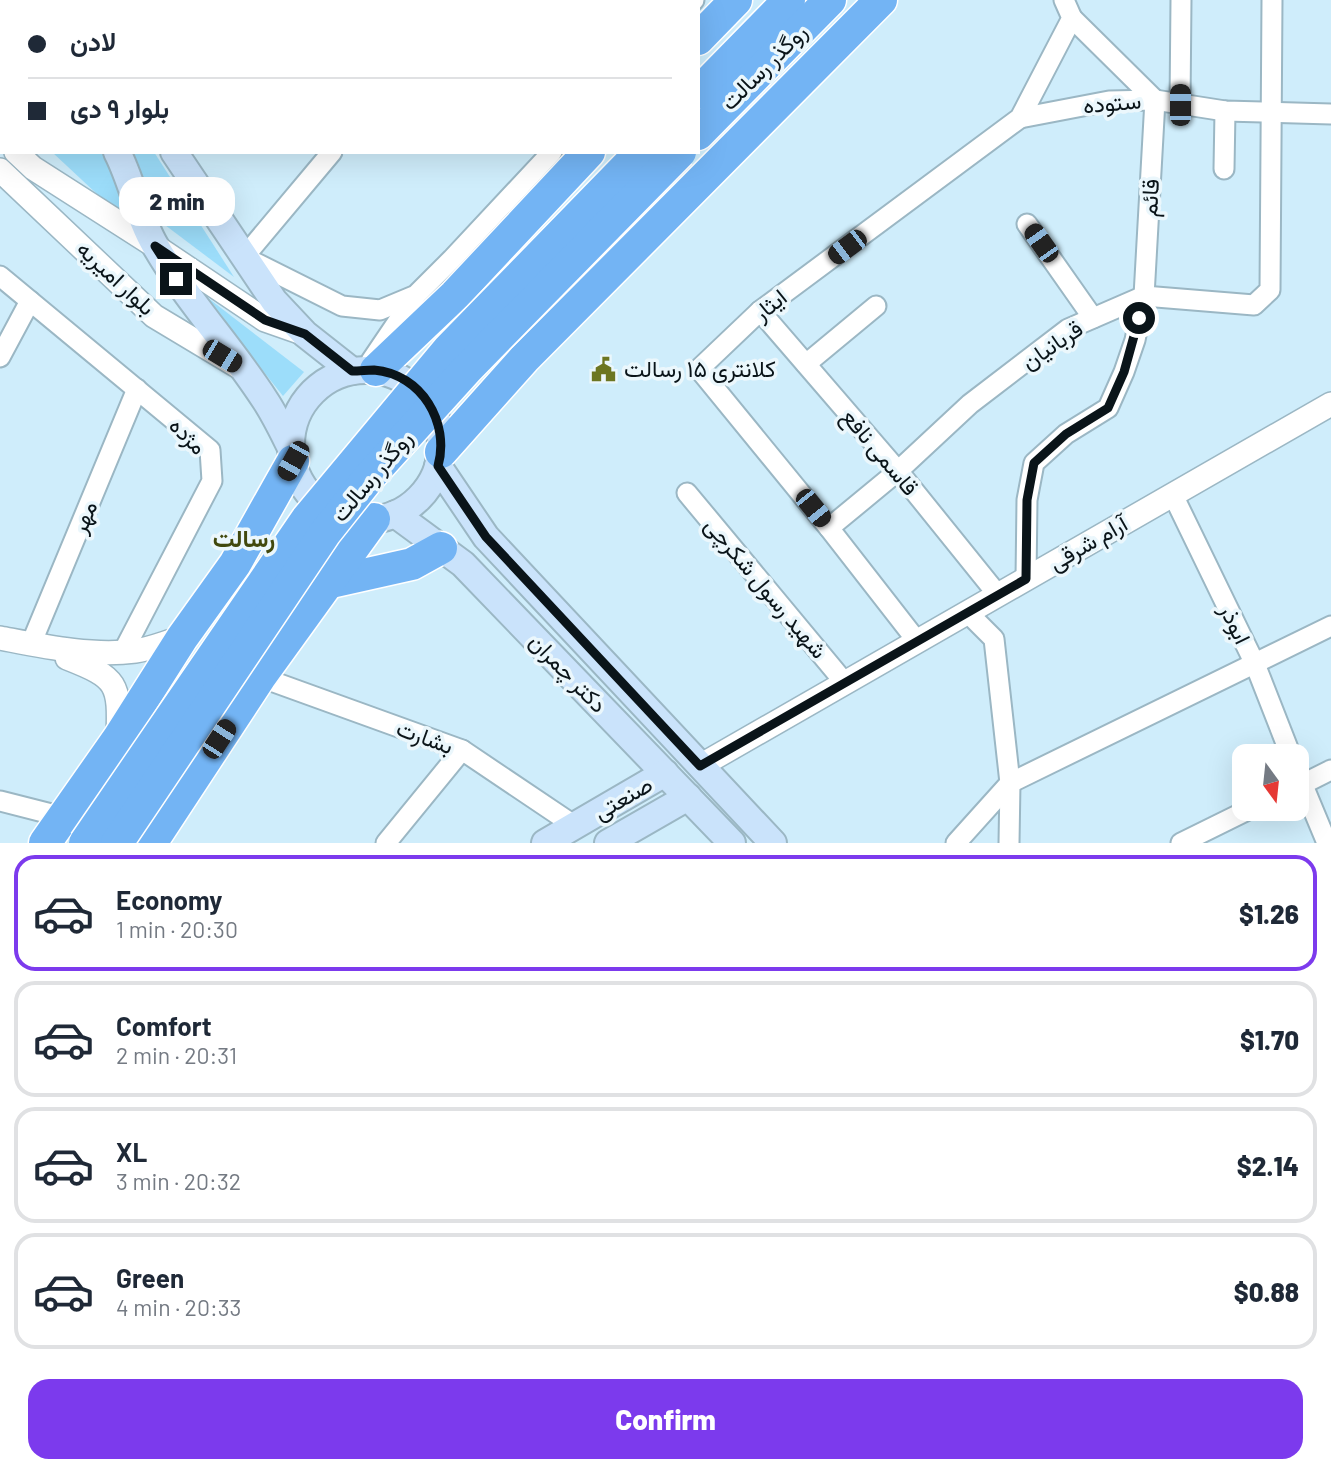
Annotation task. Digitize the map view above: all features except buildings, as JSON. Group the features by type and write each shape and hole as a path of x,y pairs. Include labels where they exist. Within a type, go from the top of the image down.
{"highway":[{"path":"700,37 736,0"},
{"name":"روگذر رسالت","path":"700,91 789,0"},
{"name":"روگذر رسالت","path":"700,132 830,0"},
{"path":"440,459 524,359 881,0"},
{"path":"364,371 454,295 587,154"},
{"name":"روگذر رسالت","path":"85,843 307,519 448,350 639,154"},
{"name":"روگذر رسالت","path":"117,843 325,533 364,485 468,368 678,154"},
{"path":"454,295 454,305 459,317 473,340 498,354 524,359"},
{"path":"45,843 118,739 182,638 235,564 292,454"},
{"path":"151,843 260,677 327,583 384,517"},
{"path":"327,583 412,564 441,548"},
{"path":"235,564 251,563 281,575 297,593 302,619"}],"main road":[{"path":"118,154 155,246 195,307 266,402 292,454 301,481 314,498 331,511 352,518 384,517 412,504 427,489 440,459 440,429 432,408 418,389 399,377 364,371 305,334 274,301 175,154"},
{"path":"292,454 292,435 299,412 312,393 331,379 364,371"},
{"name":"دکتر چمران","path":"440,459 486,537 773,843"},
{"name":"دکتر چمران","path":"384,517 441,548 463,564 732,843"},
{"name":"صنعتی","path":"545,843 665,773"},
{"name":"صنعتی","path":"608,843 688,797"}],"street":[{"path":"1180,105 1181,0"},
{"name":"قربانیان","path":"829,528 898,471 970,404 1068,329 1144,296 1254,305 1270,290 1272,0"},
{"path":"1068,9 1155,100"},
{"name":"ایثار","path":"917,642 829,528 699,369 760,311 1020,118 1068,9"},
{"name":"ستوده","path":"1020,118 1109,101 1155,100 1225,111 1331,114"},
{"name":"قائم","path":"1026,579 1027,500 1034,463 1066,434 1108,408 1135,340 1144,296 1155,100"},
{"path":"1224,169 1225,111"},
{"name":"بلوار امیریه","path":"18,154 33,168 265,320 305,334"},
{"path":"330,154 244,257 342,306 380,310 416,295"},
{"path":"364,371 416,295 550,154"},
{"name":"بلوار امیریه","path":"0,170 154,316 244,370"},
{"path":"1027,224 1093,318"},
{"name":"مژده","path":"0,276 210,450 212,481 123,652"},
{"path":"0,357 30,301"},
{"path":"806,364 876,306"},
{"name":"قاسمی نافع","path":"760,311 898,471 998,595"},
{"name":"مهر","path":"31,644 137,389"},
{"name":"آرام شرقی","path":"700,766 1331,404"},
{"name":"شهید رسول شکرچی","path":"687,493 845,683"},
{"name":"ابوذر","path":"1173,495 1255,664 1286,744"},
{"path":"968,613 995,639 1010,783 1009,843"},
{"path":"956,843 1010,783 1331,626"},
{"path":"0,638 94,653 138,651 182,638"},
{"path":"31,644 101,672 109,678 117,697 118,739"},
{"name":"بشارت","path":"260,677 462,750 575,826"},
{"path":"386,843 462,750"},
{"path":"1309,777 1331,770"},
{"path":"0,801 63,817"},
{"path":"1309,804 1327,843"},
{"path":"1181,843 1232,818"}],"shaded area":[{"path":"54,154 108,154 127,208 112,208"},
{"path":"134,154 155,154 234,277 161,222"},
{"path":"199,291 304,372 283,396"}],"place":[{"name":"کلانتری ۱۵ رسالت","path":"604,369"}],"district":[{"name":"رسالت","path":"244,539"}],"route":[{"path":"176,279 155,246 265,320 305,334 352,371 376,370 399,377 418,389 432,408 440,429 442,452 438,466 486,537 700,766 1026,579 1027,500 1034,463 1066,434 1108,408 1124,372 1139,318"}]}
